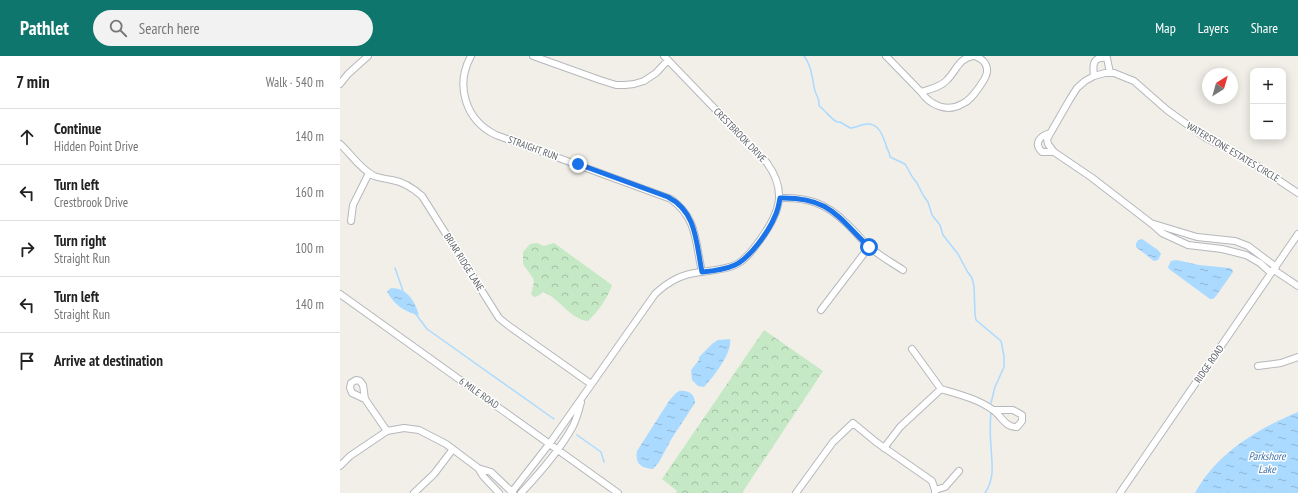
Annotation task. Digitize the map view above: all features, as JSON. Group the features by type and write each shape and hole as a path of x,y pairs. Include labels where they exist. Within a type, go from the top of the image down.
{"street":[{"path":"340,84 348,74 368,56"},
{"name":"STRAIGHT RUN","path":"471,56 465,71 463,88 467,105 478,123 496,135 672,198 684,210 693,224 702,272"},
{"path":"533,56 616,85 634,84 644,81 656,72 666,58"},
{"path":"886,56 926,99 936,106 942,107 962,104 975,93 987,75 988,70 981,58 974,56 967,57 962,60 947,81 921,92"},
{"path":"1094,76 1093,63 1097,56 1104,56 1107,58 1110,73"},
{"name":"CRESTBROOK DRIVE","path":"512,493 550,443 655,294 672,280 682,276 719,270 736,264 752,252 775,217 780,198 779,187 775,176 767,163 666,58"},
{"name":"WATERSTONE ESTATES CIRCLE","path":"1274,270 1246,255 1222,249 1188,245 1162,233 1085,172 1054,152 1042,152 1039,149 1038,144 1043,135 1050,133 1077,88 1094,76 1110,73 1124,76 1134,81 1167,110 1206,138 1250,161 1298,193"},
{"path":"1050,133 1047,139 1048,144 1054,152"},
{"name":"BRIAR RIDGE LANE","path":"340,144 368,173 407,185 422,196 500,318 591,384"},
{"path":"351,221 353,204 368,173"},
{"path":"780,198 803,198 815,201 824,206 846,222 869,247 903,270"},
{"name":"WATERSTONE ESTATES CIRCLE","path":"1152,224 1190,235 1235,241 1248,246 1274,270"},
{"name":"RIDGE ROAD","path":"1120,493 1298,234"},
{"path":"1204,248 1206,238"},
{"path":"821,310 869,247"},
{"path":"1274,270 1298,286"},
{"name":"6 MILE ROAD","path":"340,294 618,493"},
{"path":"912,349 941,389 970,399 994,410"},
{"path":"1258,366 1281,363 1298,357"},
{"path":"884,448 900,427 941,389"},
{"name":"CRESTBROOK DRIVE","path":"521,493 557,449 574,425 582,398"},
{"path":"365,399 387,431"},
{"path":"796,493 833,442 853,423 884,448 932,481 935,491 945,487 959,470"},
{"path":"340,466 350,456 387,431 404,428 419,430 453,449 478,468 491,472 512,493"},
{"path":"414,493 434,474 453,449"},
{"path":"478,468 483,476 499,493"}],"green space":[{"path":"537,243 544,246 554,243 612,285 602,304 588,321 570,313 555,299 543,292 534,297 531,294 534,282 533,278 523,264 523,252 530,244"},
{"path":"764,330 823,371 742,493 676,493 677,491 662,479"}],"water":[{"path":"1142,239 1158,250 1161,254 1158,260 1154,261 1136,247 1138,240"},
{"path":"1176,260 1199,265 1229,268 1232,269 1233,272 1216,296 1213,299 1210,299 1169,269 1168,267 1171,261"},
{"path":"391,288 402,290 410,296 419,315 404,310 393,301 387,292"},
{"path":"730,339 728,351 717,371 704,387 698,386 692,380 691,370 699,360 699,357 718,340"},
{"path":"679,391 690,393 694,397 695,403 672,438 659,462 653,469 642,466 639,464 637,459 637,451 669,401"},
{"name":"Parkshore Lake","path":"1298,412 1298,493 1195,493 1204,479 1226,454 1268,426"}],"waterway":[{"path":"804,56 810,68 815,91 819,100 819,106 837,122 840,122 850,128 867,124 873,125 878,129 884,138 890,157 905,164 928,202 932,215 940,225 943,235 958,254 972,278 974,286 976,320 1001,341 1004,356 1004,367 995,387 991,403"},
{"path":"395,268 403,291"},
{"path":"415,313 427,329 554,419"},
{"path":"985,493 992,476 990,434 991,411"},
{"path":"577,435 601,452 604,462"}],"route":[{"path":"578,164 672,198 684,210 693,224 702,272 719,270 736,264 752,252 775,217 780,198 803,198 815,201 846,222 869,247"}]}
